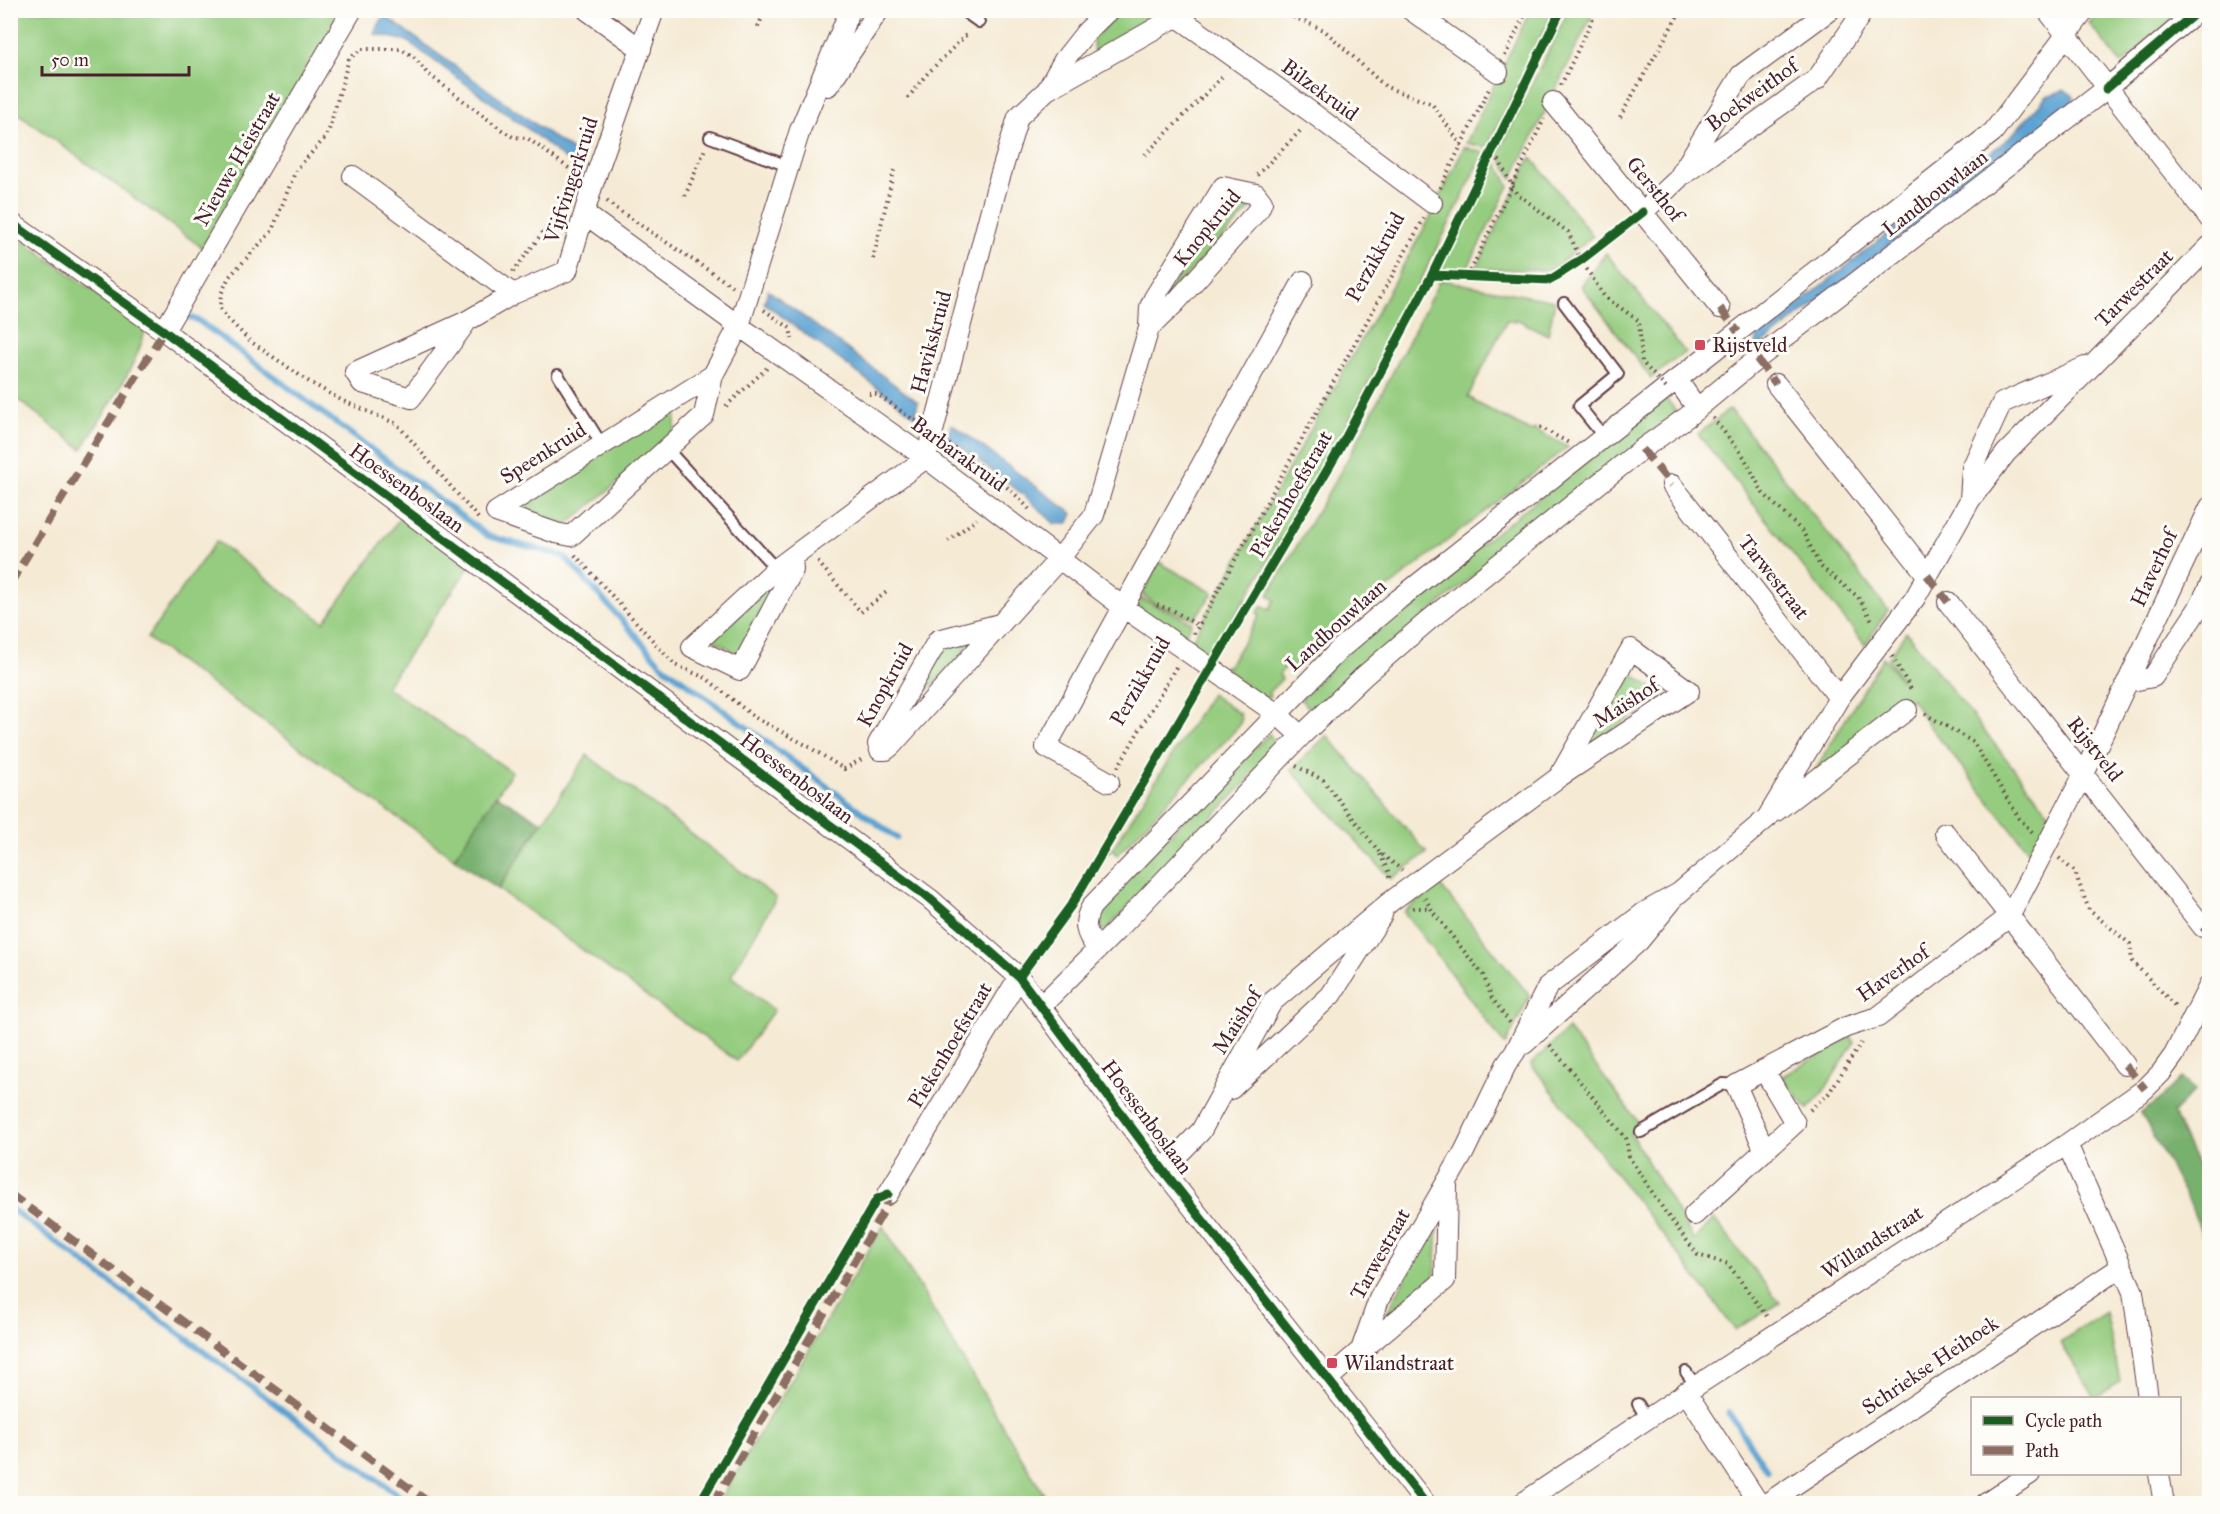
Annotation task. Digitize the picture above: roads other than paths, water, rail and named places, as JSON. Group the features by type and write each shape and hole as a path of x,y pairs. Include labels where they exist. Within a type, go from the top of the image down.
{"street":[{"name":"Nieuwe Heistraat","path":"164,331 352,10"},
{"path":"588,10 641,49"},
{"name":"Vijfvingerkruid","path":"467,321 411,398 362,383 355,372 467,321 508,290 567,272 592,187 654,10"},
{"name":"Speenkruid","path":"712,375 496,512 571,536 704,415 712,375 739,326 802,123 850,10"},
{"name":"Speenkruid","path":"802,123 879,10"},
{"name":"Havikskruid","path":"1047,90 1064,60 1086,32 1109,10"},
{"path":"1410,10 1498,72"},
{"name":"Boekweithof","path":"1678,179 1741,75 1830,10"},
{"name":"Boekweithof","path":"1643,212 1678,179 1817,79 1864,10"},
{"path":"2047,10 2106,89 2210,219"},
{"name":"Landbouwlaan","path":"1098,949 1085,931 1086,916 1092,906 1349,642 1399,599 1993,132 2085,10"},
{"name":"Landbouwlaan","path":"1041,1006 1301,736 1364,676 1642,449 2106,89 2199,10"},
{"name":"Havikskruid","path":"926,458 996,190 1018,117 1047,90 1183,14"},
{"name":"Bilzekruid","path":"1183,14 1236,58 1432,203"},
{"name":"Gersthof","path":"1552,102 1720,308"},
{"path":"353,176 508,290"},
{"name":"Knopkruid","path":"1000,624 938,640 878,744 880,750 886,750 892,745 1059,559 1094,515 1149,328 1150,307 1223,187 1256,194 1262,201 1259,210 1175,303 1149,328"},
{"name":"Barbarakruid","path":"585,214 926,458 1123,607 1277,714 1301,736"},
{"name":"Hoessenboslaan","path":"10,222 164,331 930,899 1019,977 1163,1170 1426,1503"},
{"name":"Tarwestraat","path":"1767,818 1839,699 1915,598 1970,500 2006,453 2210,246"},
{"path":"1109,782 1046,747 1303,281"},
{"name":"Tarwestraat","path":"1970,500 1972,468 2002,403 2093,363"},
{"path":"1671,384 1700,405"},
{"path":"1776,384 1927,574"},
{"path":"799,552 793,570 740,670 692,647 776,569 926,458"},
{"name":"Tarwestraat","path":"1672,485 1839,699"},
{"name":"Haverhof","path":"1736,1085 1846,1027 1878,1017 2009,917 2084,774 2210,507"},
{"path":"2127,682 2153,677 2198,609 2210,585"},
{"name":"Rijstveld","path":"1948,602 2203,927"},
{"name":"Maïshof","path":"1163,1170 1201,1131 1272,1002 1390,902 1558,777 1689,691 1631,649 1558,777"},
{"name":"Tarwestraat","path":"1361,1350 1379,1299 1447,1184 1548,986 1645,912 1679,892 1767,818 1913,703"},
{"path":"1945,833 2125,1065"},
{"name":"Tarwestraat","path":"1515,1052 1639,941 1679,892"},
{"name":"Maïshof","path":"1216,1104 1331,995 1390,902"},
{"name":"Piekenhoefstraat","path":"888,1194 1019,977"},
{"name":"Willandstraat","path":"1521,1503 1642,1411 2067,1144 2145,1089 2161,1073 2174,1054 2210,984"},
{"path":"1694,1215 1795,1123 1764,1070"},
{"path":"1736,1085 1765,1151"},
{"path":"2067,1144 2133,1292 2146,1397"},
{"name":"Tarwestraat","path":"1329,1378 1445,1280 1447,1184"},
{"name":"Schriekse Heihoek","path":"1689,1383 1758,1502 2121,1267"},
{"path":"1985,1503 2027,1475"},
{"path":"2159,1475 2164,1503"}],"lane":[{"path":"962,10 979,22"},
{"path":"710,137 788,166"},
{"path":"1564,303 1618,374 1579,406 1605,437"},
{"path":"558,375 602,445"},
{"path":"667,449 776,569"},
{"path":"1641,1132 1723,1083 1736,1085"}],"water":[{"path":"384,15 578,155 579,160 572,165 529,130 407,41 374,34"},
{"path":"2065,90 2074,96 2073,102 1760,346 1756,344 1758,336 2010,137 2047,96"},
{"path":"768,290 918,402 915,416 764,303"},
{"path":"952,424 1073,514 1068,524 1055,524 1026,497 947,436"}],"waterway":[{"path":"189,317 199,321 488,536 564,556 662,665 897,838"},
{"path":"10,1208 410,1504"},
{"path":"1729,1413 1767,1470"}],"place":[{"name":"Rijstveld","path":"1700,345"},
{"name":"Wilandstraat","path":"1332,1363"}]}
